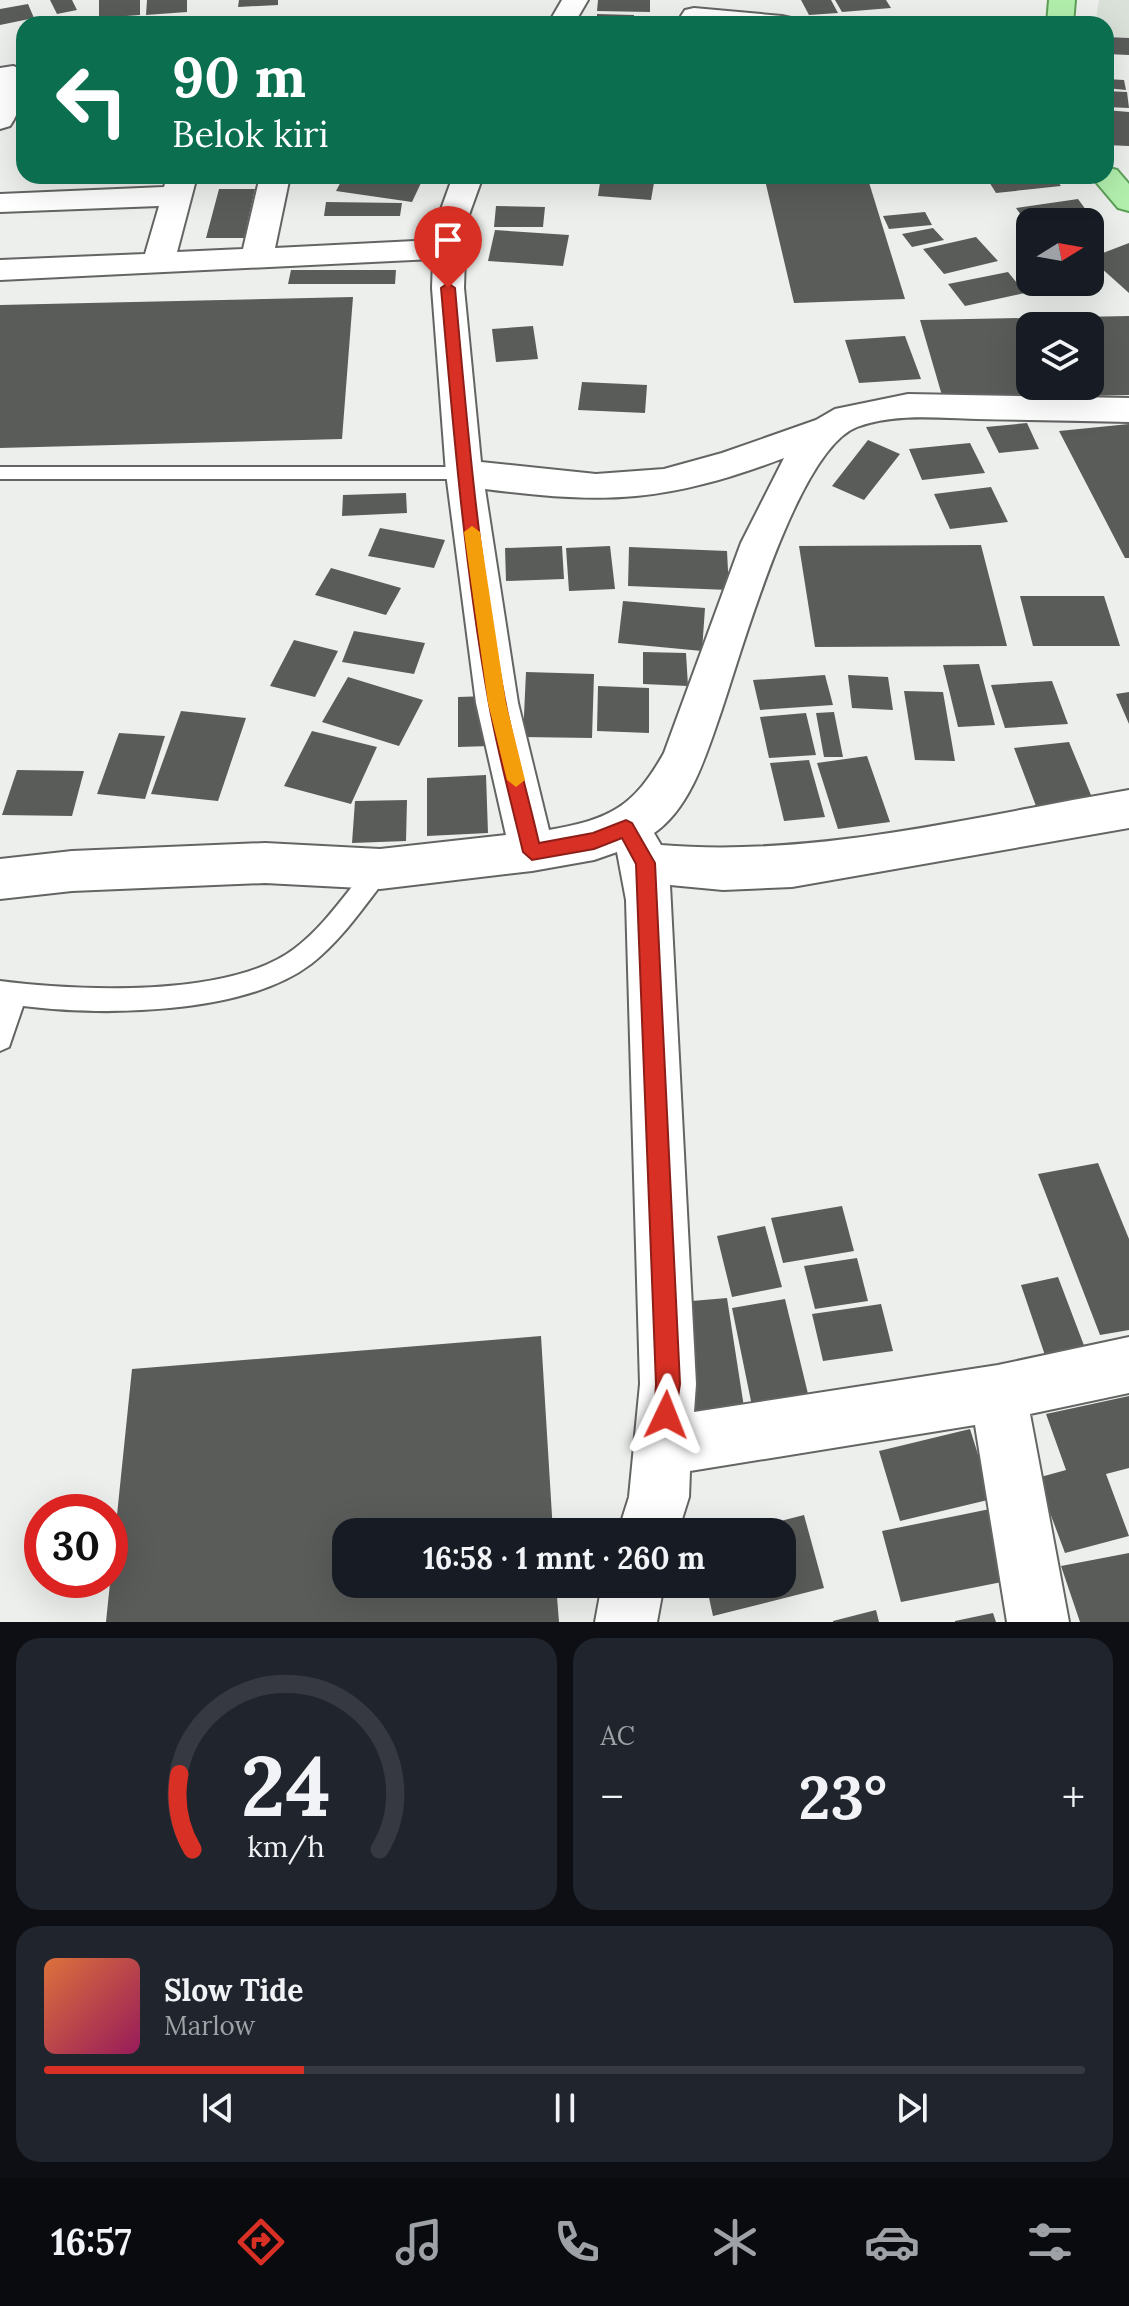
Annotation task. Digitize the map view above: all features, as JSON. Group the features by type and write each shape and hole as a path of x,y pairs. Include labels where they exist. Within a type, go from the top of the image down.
{"main road":[{"path":"1113,184 1129,202"}],"street":[{"path":"0,76 13,74 4,136"},
{"path":"257,256 273,184"},
{"path":"465,184 451,223 448,288 464,473 497,703 532,852"},
{"path":"0,203 178,186 158,263"},
{"path":"0,270 248,261 257,256 450,249"},
{"path":"464,473 591,486 641,485 743,460 829,428 847,417 908,406 1129,410"},
{"path":"652,1518 659,1497 668,1384 636,846 644,816 664,793 684,757 760,543 803,456 829,428"},
{"path":"0,879 72,871 265,863 380,869 532,852 594,841 636,846 723,870 792,867 1129,809"},
{"path":"664,1446 998,1393 1129,1365"},
{"path":"998,1393 1038,1622"},
{"path":"626,1622 630,1598"}],"lane":[{"path":"0,473 464,473"},
{"path":"0,1039 8,994 85,1001 204,990 256,979 289,966 317,943 380,869"}],"shaded area":[{"path":"1099,0 1129,0 1129,40 1114,37 1114,16 1096,16"}],"building":[{"path":"50,0 72,0 77,10 57,14"},
{"path":"99,0 140,0 140,15 99,16"},
{"path":"147,0 187,0 187,12 146,15"},
{"path":"239,0 278,0 278,5 238,7"},
{"path":"598,0 650,0 650,12 597,11"},
{"path":"801,0 831,0 838,13 809,15"},
{"path":"835,0 886,0 891,8 842,12"},
{"path":"28,4 33,16 16,16 16,22 0,25 0,9"},
{"path":"597,14 634,15 634,16"},
{"path":"1114,37 1129,38 1129,55 1114,54"},
{"path":"1114,79 1124,80 1126,90 1114,89"},
{"path":"1114,91 1127,92 1129,108 1114,107"},
{"path":"1114,111 1129,112 1129,146 1114,145"},
{"path":"340,184 421,184 412,202 336,191"},
{"path":"600,184 654,184 651,200 598,196"},
{"path":"766,184 869,184 905,299 794,303"},
{"path":"990,184 1061,186 996,193"},
{"path":"219,189 255,189 244,238 206,238"},
{"path":"1078,199 1085,208 1016,208"},
{"path":"326,202 402,203 400,216 324,216"},
{"path":"496,206 545,207 543,227 494,227"},
{"path":"925,212 932,225 889,229 883,216"},
{"path":"933,228 944,240 912,247 902,234"},
{"path":"495,230 569,235 563,266 488,261"},
{"path":"976,237 998,261 944,274 923,249"},
{"path":"1129,243 1129,293 1104,271 1104,253"},
{"path":"291,270 396,270 395,284 288,284"},
{"path":"1008,272 1016,282 1016,295 965,306 948,284"},
{"path":"353,297 342,439 0,448 0,305"},
{"path":"1104,316 1129,316 1129,395 1104,396"},
{"path":"1016,318 1016,397 943,399 920,320"},
{"path":"533,326 538,359 496,362 492,329"},
{"path":"905,336 921,379 859,383 845,340"},
{"path":"582,382 647,385 645,413 578,410"},
{"path":"1027,423 1039,449 999,453 986,427"},
{"path":"1129,424 1129,558 1125,558 1059,431"},
{"path":"868,440 900,454 864,500 832,486"},
{"path":"970,443 985,473 922,480 909,449"},
{"path":"991,487 1008,522 950,529 934,494"},
{"path":"406,493 407,513 342,516 343,495"},
{"path":"380,528 445,540 434,568 368,556"},
{"path":"981,545 1007,646 815,647 799,546"},
{"path":"562,546 564,579 506,581 505,548"},
{"path":"610,546 615,589 569,591 566,548"},
{"path":"629,547 727,551 729,590 628,586"},
{"path":"331,568 401,588 386,615 315,595"},
{"path":"1020,596 1104,596 1120,646 1033,646"},
{"path":"623,601 705,608 702,651 618,643"},
{"path":"354,631 425,643 414,674 342,662"},
{"path":"294,640 338,651 315,697 270,686"},
{"path":"643,652 686,653 688,686 643,684"},
{"path":"979,664 995,725 958,727 943,665"},
{"path":"526,672 594,674 592,738 523,737"},
{"path":"825,675 833,705 760,710 753,680"},
{"path":"848,675 888,677 893,710 852,708"},
{"path":"348,677 423,700 399,746 322,722"},
{"path":"1052,681 1068,724 1005,728 991,685"},
{"path":"598,686 649,688 649,733 597,731"},
{"path":"904,691 943,692 955,761 915,760"},
{"path":"1129,692 1129,724 1116,694"},
{"path":"488,696 490,746 458,747 458,697"},
{"path":"181,711 246,718 218,801 151,794"},
{"path":"834,712 843,757 824,757 816,713"},
{"path":"806,713 816,755 769,758 760,717"},
{"path":"312,731 377,747 351,804 284,786"},
{"path":"119,733 165,736 145,799 97,794"},
{"path":"1069,742 1093,800 1036,806 1014,748"},
{"path":"867,756 890,822 838,829 817,763"},
{"path":"809,760 825,817 784,821 770,763"},
{"path":"17,770 84,771 72,816 2,815"},
{"path":"486,775 488,833 427,836 427,778"},
{"path":"407,800 406,841 352,843 355,801"},
{"path":"1098,1163 1129,1239 1129,1330 1100,1335 1038,1174"},
{"path":"842,1206 854,1251 783,1263 771,1218"},
{"path":"765,1226 782,1287 732,1297 717,1236"},
{"path":"857,1258 868,1301 815,1309 804,1266"},
{"path":"1058,1277 1088,1356 1048,1364 1021,1285"},
{"path":"727,1298 746,1420 684,1426 668,1303"},
{"path":"785,1299 810,1402 753,1411 732,1308"},
{"path":"881,1304 893,1351 823,1361 812,1314"},
{"path":"541,1336 552,1518 332,1518 332,1598 557,1598 559,1622 106,1622 108,1598 128,1598 128,1494 119,1494 132,1369"},
{"path":"1129,1396 1129,1468 1106,1474 1129,1536 1065,1553 1037,1478 1066,1470 1046,1414"},
{"path":"970,1429 992,1499 900,1521 879,1451"},
{"path":"990,1509 1012,1580 901,1602 882,1531"},
{"path":"804,1515 824,1588 796,1595 796,1518 792,1518"},
{"path":"1129,1553 1129,1622 1080,1622 1061,1566"},
{"path":"709,1598 784,1598 713,1616"},
{"path":"876,1610 879,1622 833,1622 833,1621"},
{"path":"993,1613 996,1622 955,1622 955,1621"}],"slow traffic":[{"path":"472,532 497,703 516,780"}],"route":[{"path":"448,288 464,473 486,636 497,703 532,852 594,841 626,828 642,852 645,863 668,1384 666,1415"}]}
